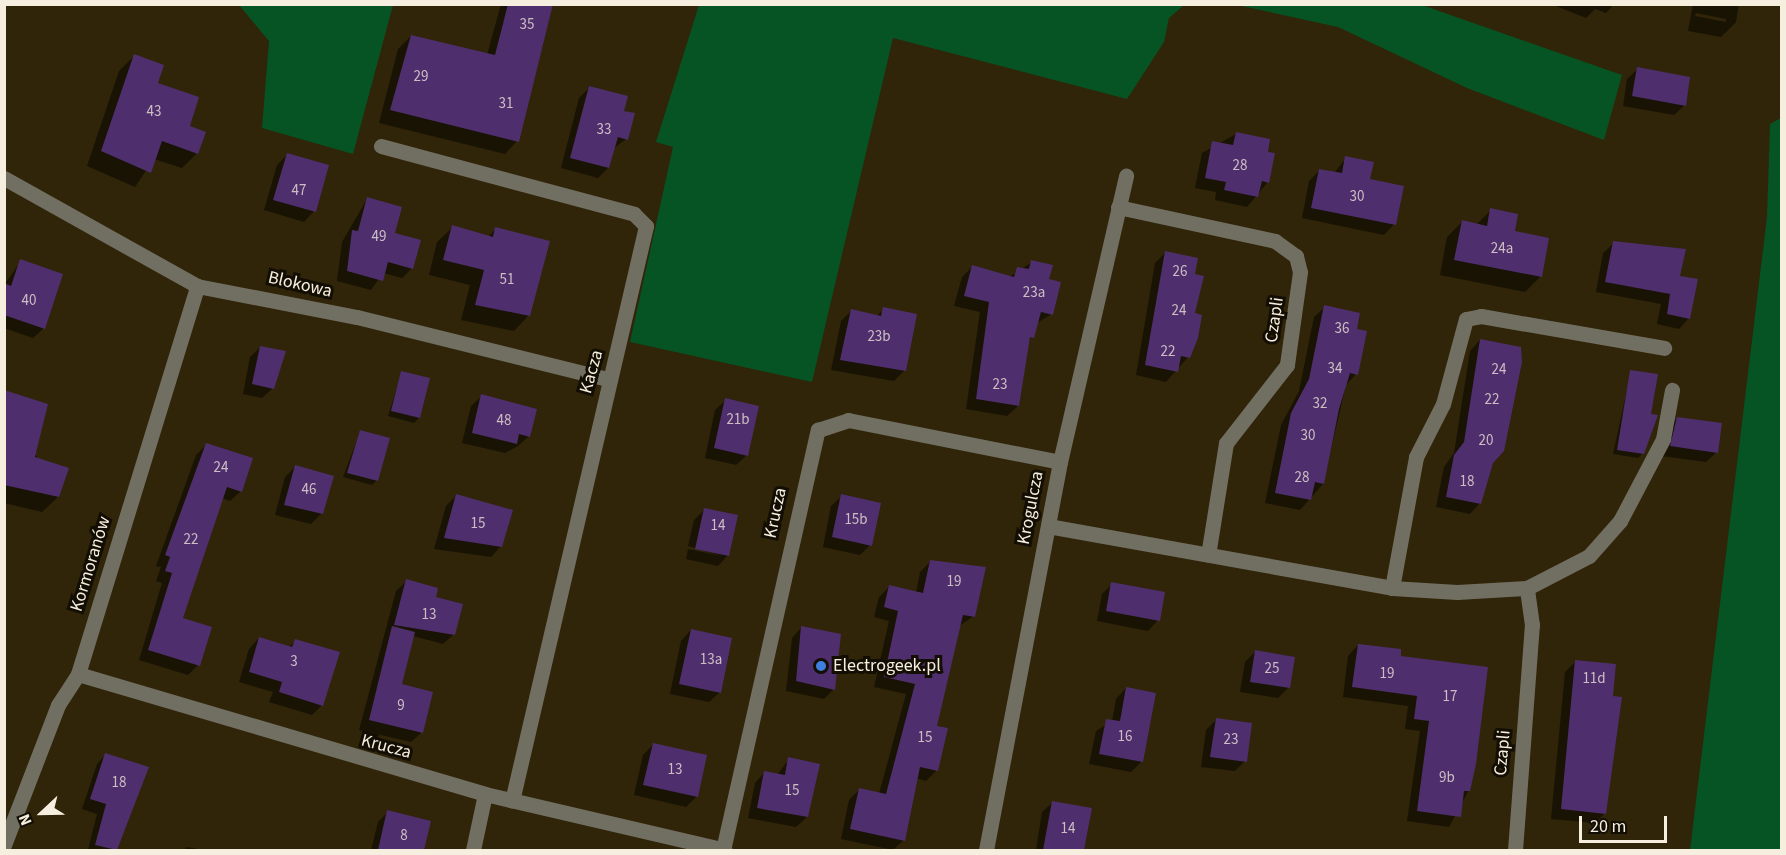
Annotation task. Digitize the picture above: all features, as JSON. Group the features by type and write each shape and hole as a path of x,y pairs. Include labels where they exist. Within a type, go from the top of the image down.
{"street":[{"name":"Kacza","path":"381,146 643,218 646,226 635,289 608,379 512,801"},
{"name":"Krogulcza","path":"986,850 1060,462 1126,176"},
{"name":"Blokowa","path":"4,178 196,286 346,315 608,379"},
{"name":"Czapli","path":"1118,207 1275,241 1296,256 1300,272 1287,365 1226,443 1208,555"},
{"name":"Kormoranów","path":"4,845 58,705 78,674 196,286"},
{"path":"1392,588 1416,457 1443,404 1466,319 1481,316 1664,348"},
{"path":"1048,526 1392,588 1456,592 1527,588 1588,556 1620,521 1663,439 1672,390"},
{"name":"Krucza","path":"78,674 485,794 724,850 818,430 848,420 1060,462"},
{"name":"Czapli","path":"1515,850 1532,625 1527,588"},
{"path":"472,850 485,794"}],"green space":[{"path":"699,4 1184,5 1169,18 1164,42 1127,99 893,38 812,382 630,342 673,147 656,142"},
{"path":"239,5 393,5 353,154 262,128 269,41"},
{"path":"1237,5 1422,5 1622,75 1604,140 1467,88 1338,27"},
{"path":"1781,118 1781,850 1690,850 1767,217 1770,124"}],"building":[{"path":"508,4 553,4 519,142 390,110 411,35 495,55"},
{"path":"134,54 164,65 158,83 199,97 190,126 206,132 198,154 162,141 151,173 101,151"},
{"path":"1637,67 1690,77 1686,106 1632,96"},
{"path":"589,86 628,96 624,111 635,113 628,140 618,137 609,168 570,158"},
{"path":"1236,132 1270,139 1268,152 1275,153 1269,183 1262,181 1258,197 1224,190 1226,182 1205,178 1212,141 1233,145"},
{"path":"287,153 329,165 316,212 273,200"},
{"path":"1345,156 1374,162 1370,179 1404,186 1396,225 1311,208 1319,169 1342,173"},
{"path":"367,197 402,207 395,233 421,240 413,269 388,262 383,281 347,271 352,230 358,231"},
{"path":"1490,208 1518,214 1515,231 1549,238 1542,277 1454,260 1462,220 1487,226"},
{"path":"452,225 493,237 495,227 550,241 530,316 475,305 484,270 443,260"},
{"path":"1613,241 1686,249 1680,276 1698,279 1690,319 1667,314 1670,294 1605,282"},
{"path":"1165,251 1198,258 1195,274 1204,276 1195,313 1202,315 1198,338 1190,358 1181,356 1178,372 1145,365"},
{"path":"20,259 63,274 45,329 4,315 4,283 11,286"},
{"path":"1031,260 1053,265 1049,279 1061,282 1053,315 1041,312 1034,338 1030,337 1019,406 976,399 989,302 964,296 972,265 1014,277 1017,267 1029,269"},
{"path":"1324,305 1360,313 1357,329 1367,331 1358,375 1350,373 1339,409 1324,484 1315,482 1311,500 1275,493 1291,413 1309,379"},
{"path":"883,307 917,314 906,371 840,360 851,309 881,316"},
{"path":"1480,339 1521,347 1522,362 1504,451 1493,463 1481,504 1446,497 1454,455 1464,442"},
{"path":"260,346 286,351 274,389 252,384"},
{"path":"1630,370 1658,374 1651,414 1658,415 1644,454 1617,450"},
{"path":"401,371 430,378 420,418 391,411"},
{"path":"4,390 48,404 35,457 69,468 59,497 4,485"},
{"path":"481,394 537,409 530,437 519,434 517,444 472,433"},
{"path":"725,398 759,406 748,456 714,448"},
{"path":"1677,417 1722,423 1718,453 1670,446"},
{"path":"360,430 390,438 378,481 347,473"},
{"path":"206,443 253,458 242,492 227,487 183,618 212,627 200,666 148,650 172,573 165,571 170,557 165,555"},
{"path":"295,465 334,476 323,514 284,505"},
{"path":"456,494 513,510 502,547 444,538"},
{"path":"841,494 881,503 872,546 832,537"},
{"path":"704,508 738,515 729,556 695,549"},
{"path":"930,560 986,567 975,617 963,615 937,726 948,728 938,771 920,767 905,841 850,829 859,788 886,794 915,684 884,677 898,611 884,607 889,585 923,593"},
{"path":"406,579 438,588 436,597 463,604 455,635 394,625"},
{"path":"1111,582 1165,592 1160,621 1106,611"},
{"path":"392,626 415,632 402,684 433,692 423,733 369,720"},
{"path":"801,626 841,634 835,690 796,681"},
{"path":"691,629 732,638 721,693 679,684"},
{"path":"259,637 292,647 295,639 340,652 323,706 279,692 282,682 249,672"},
{"path":"1358,644 1401,649 1401,656 1488,667 1476,764 1470,791 1464,791 1461,817 1417,811 1429,721 1414,719 1417,696 1352,687"},
{"path":"1255,650 1295,657 1290,688 1250,682"},
{"path":"1575,660 1616,664 1613,696 1622,697 1606,814 1561,809"},
{"path":"1126,687 1156,693 1143,762 1099,754 1106,719 1120,721"},
{"path":"1216,718 1252,723 1247,762 1210,757"},
{"path":"653,743 707,755 698,797 643,785"},
{"path":"105,753 149,767 117,850 95,845 106,804 90,799"},
{"path":"788,757 820,764 808,817 757,808 764,771 785,775"},
{"path":"1052,801 1092,808 1084,850 1043,850"},
{"path":"387,810 431,821 424,850 378,850"}],"place":[{"name":"Electrogeek.pl","path":"821,666"}]}
